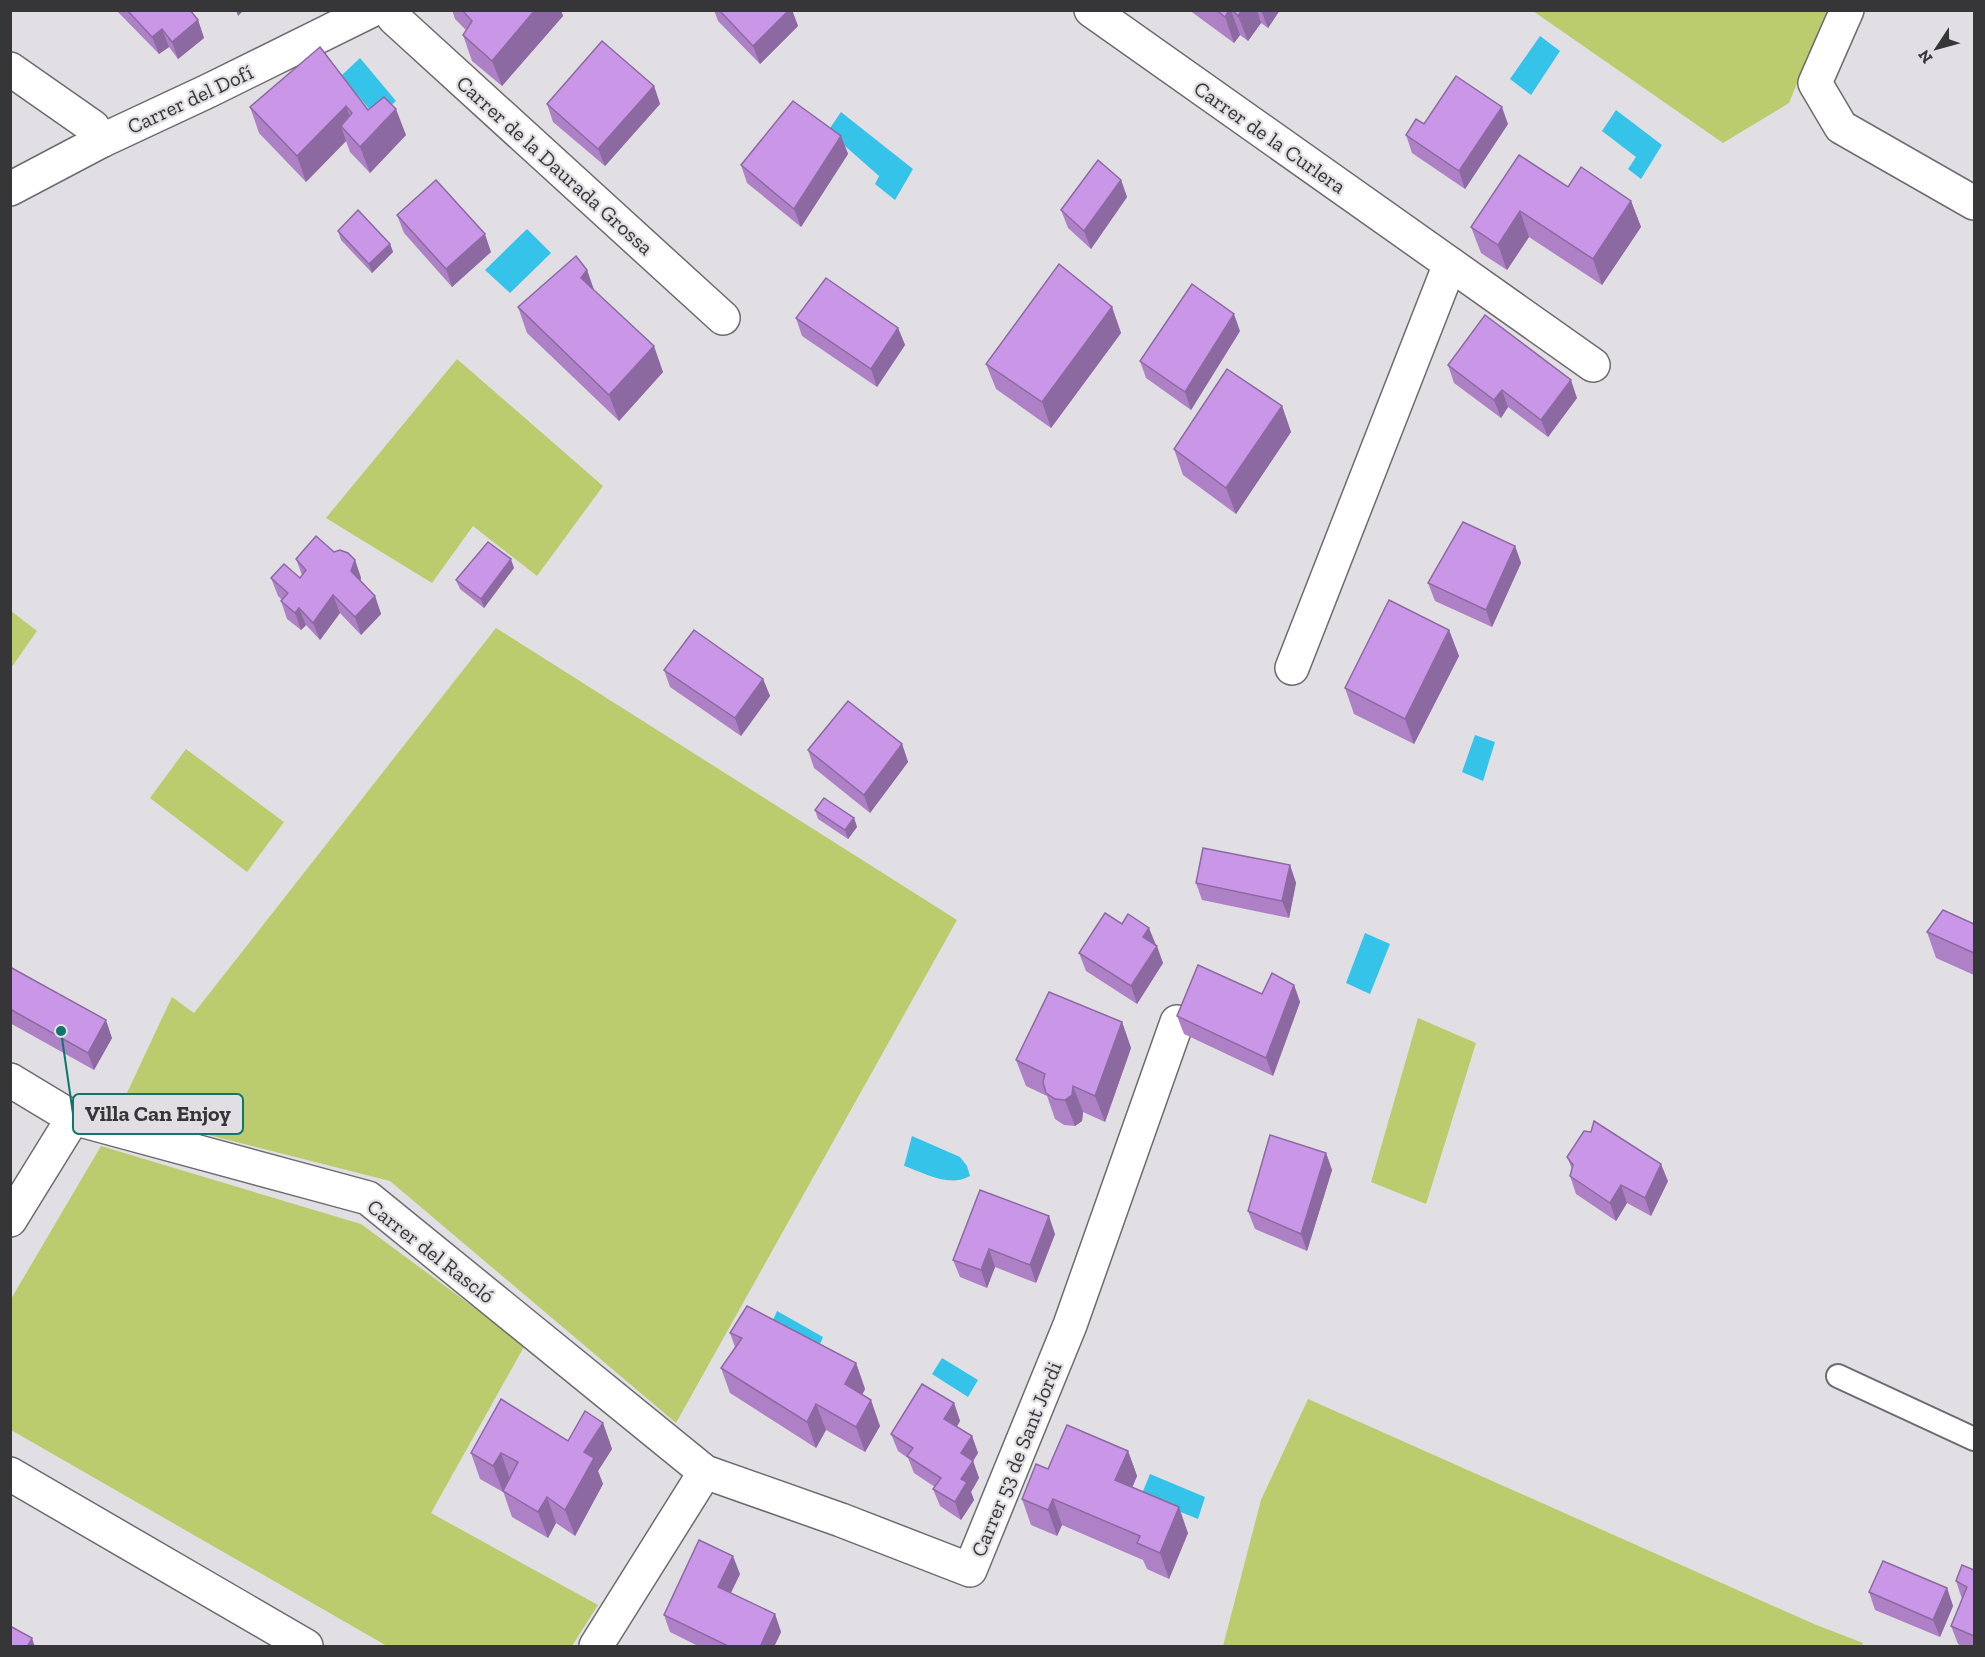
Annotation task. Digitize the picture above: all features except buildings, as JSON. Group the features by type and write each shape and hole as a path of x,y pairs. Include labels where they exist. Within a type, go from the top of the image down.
{"street":[{"name":"Carrer del Dofí","path":"10,189 100,141 219,86 372,10"},
{"name":"Carrer de la Daurada Grossa","path":"389,10 394,18 723,318"},
{"name":"Carrer de la Curlera","path":"1090,10 1593,365"},
{"path":"1847,10 1815,83 1841,128 1974,202"},
{"path":"10,69 93,127 100,141"},
{"path":"1292,668 1450,264"},
{"name":"Carrer 53 de Sant Jordi","path":"705,1472 841,1520 970,1570 1070,1325 1177,1022"},
{"name":"Carrer del Rascló","path":"10,1080 73,1118 368,1198 705,1472"},
{"path":"10,1220 73,1118"},
{"path":"596,1647 705,1472"},
{"path":"10,1474 306,1647"}],"lane":[{"path":"1838,1376 1974,1439"}],"green space":[{"path":"1533,11 1827,11 1789,103 1723,143"},
{"path":"457,359 603,486 537,576 473,526 432,583 326,518"},
{"path":"11,611 37,631 11,668"},
{"path":"496,628 957,920 676,1423 390,1181 118,1112 172,997 194,1013"},
{"path":"186,749 284,822 247,872 150,798"},
{"path":"1418,1018 1476,1043 1426,1204 1371,1182"},
{"path":"101,1146 361,1224 525,1345 431,1513 598,1605 572,1646 387,1646 11,1430 11,1299"},
{"path":"1308,1399 1814,1624 1863,1643 1862,1646 1223,1646 1261,1500"}],"water":[{"path":"1540,36 1560,51 1531,95 1510,79"},
{"path":"360,58 396,101 377,118 341,76"},
{"path":"1616,110 1662,145 1641,179 1628,169 1636,157 1602,131"},
{"path":"841,112 913,169 895,200 875,184 879,176 828,131"},
{"path":"527,229 551,253 510,293 485,270"},
{"path":"1475,735 1495,742 1483,781 1462,772"},
{"path":"1365,933 1390,944 1370,994 1346,983"},
{"path":"912,1136 960,1157 967,1166 970,1176 945,1180 904,1166"},
{"path":"777,1311 823,1337 815,1356 769,1329"},
{"path":"942,1358 978,1380 968,1397 932,1374"},
{"path":"1150,1474 1205,1497 1198,1519 1141,1496"}],"place":[{"name":"Villa Can Enjoy","path":"61,1031"}]}
